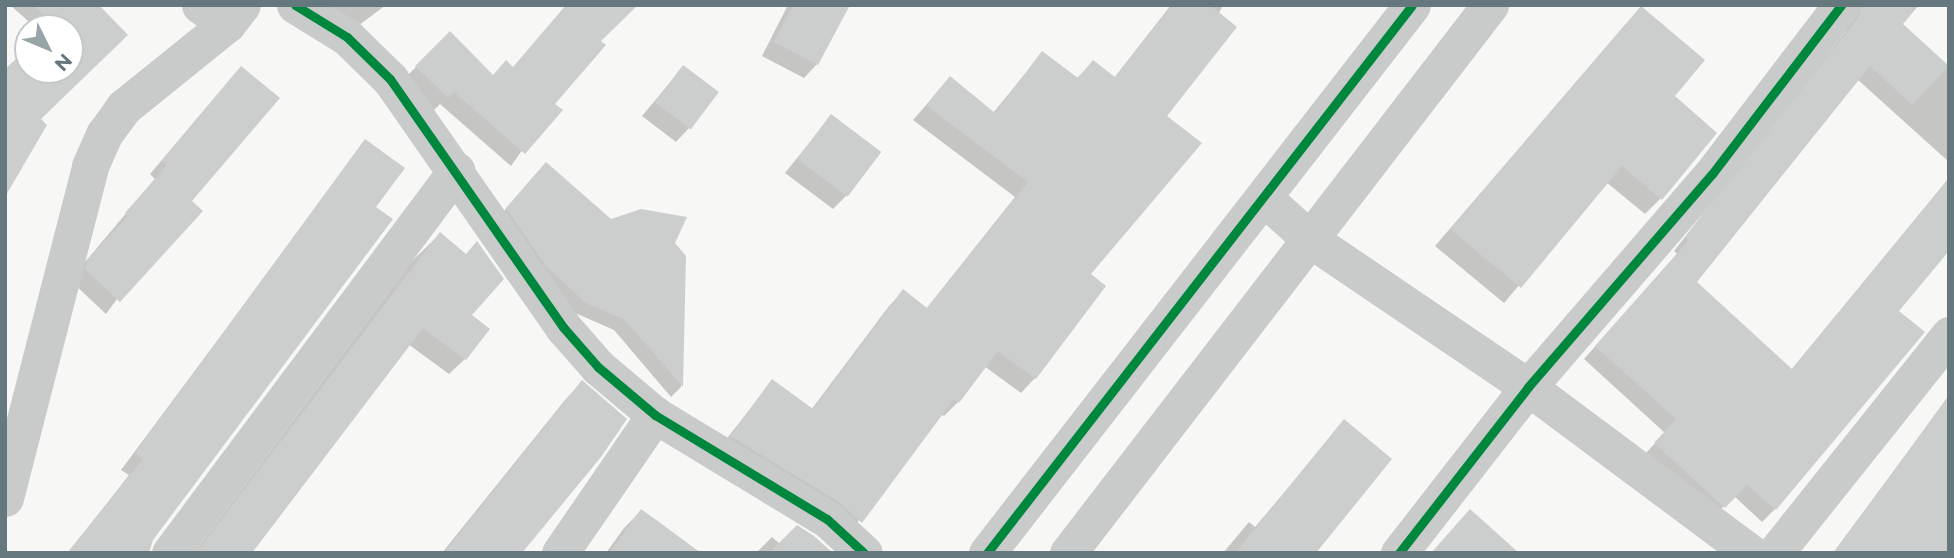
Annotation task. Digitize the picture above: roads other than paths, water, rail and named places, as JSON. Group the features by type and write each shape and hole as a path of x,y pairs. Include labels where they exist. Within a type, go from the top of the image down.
{"street":[{"path":"295,5 347,37 390,79 563,327 598,368 655,415 827,519 864,553"},
{"path":"987,553 1412,5"},
{"path":"1068,553 1490,5"},
{"path":"1399,553 1528,387 1712,174 1841,5"},
{"path":"5,498 90,166 124,107 223,12"},
{"path":"170,553 456,170"},
{"path":"1264,198 1311,240 1528,387 1751,553"},
{"path":"1775,553 1949,335"},
{"path":"560,553 655,415"}]}
